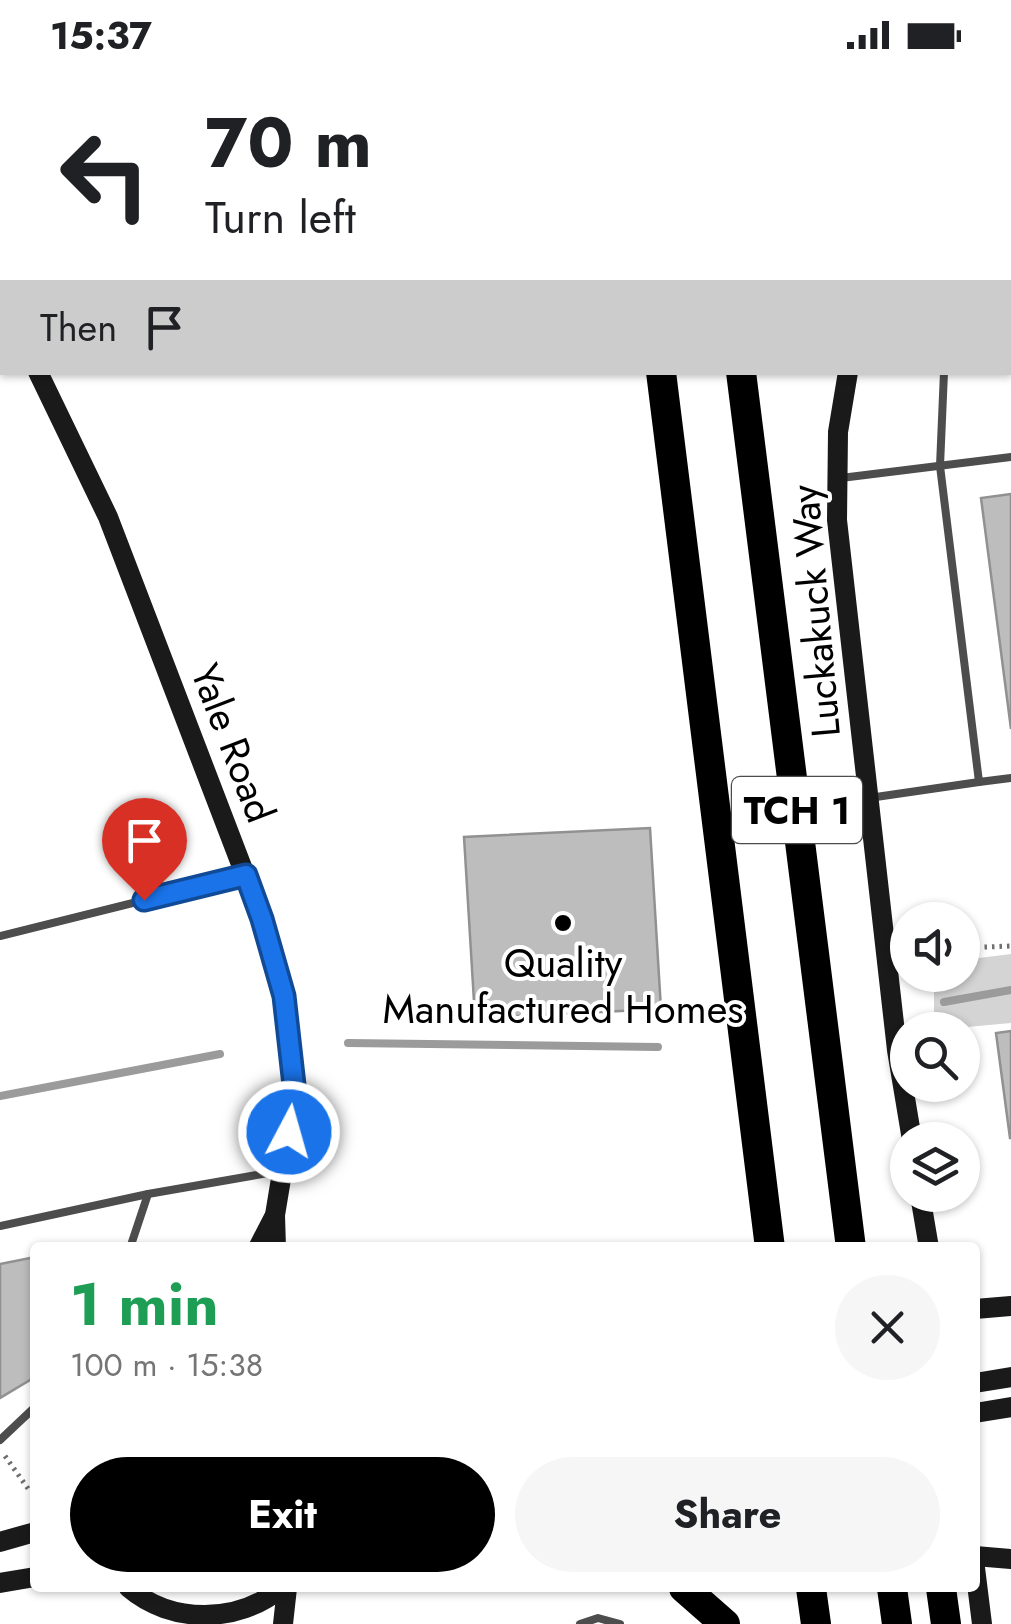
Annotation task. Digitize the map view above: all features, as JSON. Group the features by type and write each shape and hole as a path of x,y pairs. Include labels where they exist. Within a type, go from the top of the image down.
{"highway":[{"name":"TCH 1","path":"660,375 769,1242"},
{"name":"TCH 1","path":"741,375 850,1242"},
{"path":"689,1592 726,1624"},
{"path":"812,1592 816,1624"},
{"path":"893,1592 897,1624"},
{"path":"942,1592 946,1624"}],"street":[{"name":"Yale Road","path":"39,375 108,518 246,875 284,996 295,1094 275,1215 276,1242"},
{"name":"Luckakuck Way","path":"848,375 838,432 837,520 897,1050 909,1122"},
{"path":"923,1212 928,1242"},
{"name":"Yale Road","path":"261,1242 275,1215"},
{"path":"980,1309 1011,1306"},
{"path":"980,1382 1011,1377"},
{"path":"980,1413 1011,1407"},
{"path":"0,1542 30,1533"},
{"path":"980,1556 1011,1559"},
{"path":"0,1583 30,1578"},
{"path":"134,1592 162,1617 214,1622 242,1615 279,1592"},
{"path":"283,1624 284,1592"},
{"path":"978,1592 982,1624"}],"lane":[{"path":"944,375 940,466 980,782"},
{"path":"836,478 1011,457"},
{"path":"869,798 1011,778"},
{"path":"0,936 246,875"},
{"path":"0,1226 148,1194 282,1171"},
{"path":"132,1242 148,1194"},
{"path":"0,1440 30,1412"},
{"path":"580,1624 598,1618 620,1624"}],"path":[{"path":"980,947 1011,946"},
{"path":"5,1456 29,1490"}],"shaded area":[{"path":"1011,954 1011,1023 980,1026 980,1012 934,1012 934,992 980,992 980,958"}],"building":[{"path":"1011,494 1011,729 981,498"},
{"name":"Quality Manufactured Homes","path":"650,828 661,1009 475,1018 464,837"},
{"path":"1011,1031 1011,1138 1010,1138 996,1033"},
{"path":"30,1258 30,1380 0,1398 0,1264"}],"waterway":[{"path":"944,1002 1011,990"},
{"path":"348,1043 658,1047"},
{"path":"0,1096 220,1054"}],"place":[{"name":"Quality Manufactured Homes","path":"563,923"}],"route":[{"path":"144,900 246,875 284,996 295,1094 289,1132"}]}
